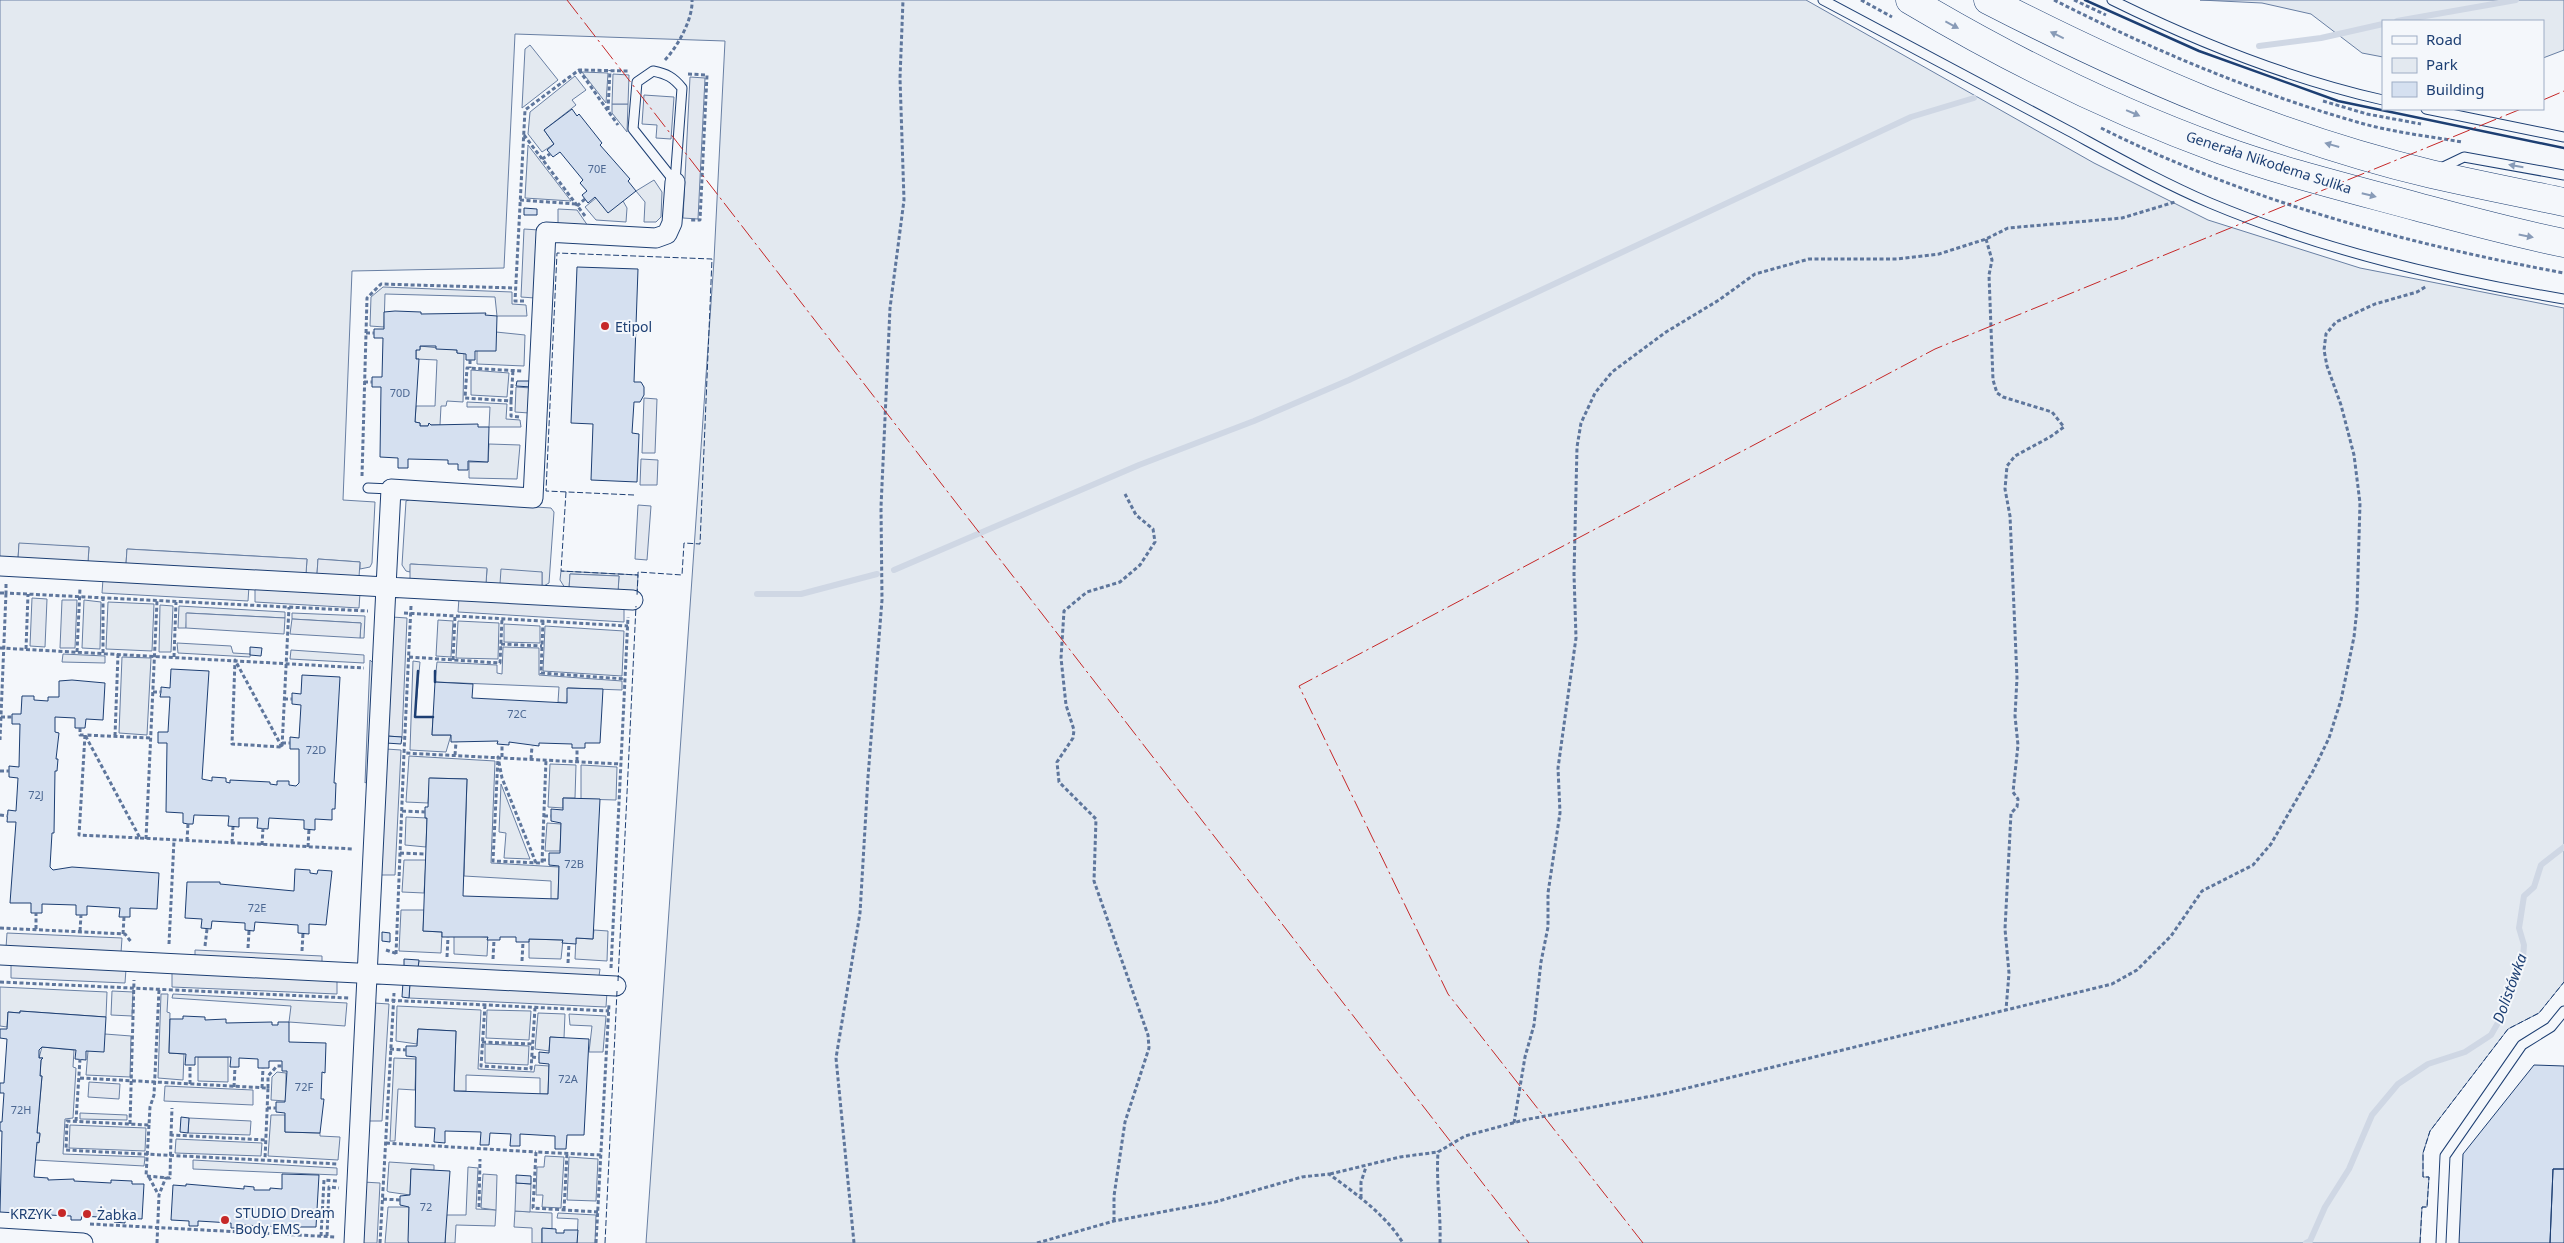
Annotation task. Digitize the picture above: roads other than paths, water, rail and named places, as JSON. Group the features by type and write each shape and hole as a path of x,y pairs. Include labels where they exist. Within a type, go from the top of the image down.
{"highway":[{"name":"Generała Nikodema Sulika","path":"1910,0 1947,22 2080,90 2222,150 2322,183 2503,231 2564,243"},
{"path":"1988,0 2101,56 2210,103 2316,140 2430,174 2564,202"}],"street":[{"path":"354,1243 392,489 532,498 546,232 656,238 667,234 672,219 675,182"},
{"path":"3,566 631,600"},
{"path":"0,954 368,971 613,985"},
{"path":"0,1238 83,1243"}],"lane":[{"path":"1823,0 2184,191 2291,233 2444,275 2564,298"},
{"path":"2112,0 2218,46 2291,74 2382,100"},
{"path":"653,71 666,74 675,79 682,88 675,182 633,129 637,82 653,71"},
{"path":"2431,110 2564,137"},
{"path":"2430,174 2464,157 2564,174"},
{"path":"368,488 392,489"},
{"path":"2441,1243 2445,1156 2522,1046 2551,1027 2564,1011"}],"waterway":[{"path":"2403,20 2516,0"},
{"path":"2259,46 2321,38 2382,24"},
{"path":"894,570 1139,465 1254,421 1349,380 1911,117 1974,98"},
{"path":"757,594 801,594 877,574"},
{"name":"Dolistówka","path":"2306,1243 2310,1241 2325,1207 2349,1169 2372,1115 2398,1084 2428,1064 2465,1052 2491,1035 2503,1014 2510,986 2523,958 2524,945 2519,928 2524,896 2534,887 2541,865 2564,847"}],"place":[{"name":"Etipol","path":"605,326"},
{"name":"KRZYK","path":"62,1213"},
{"name":"Żabka","path":"87,1214"},
{"name":"STUDIO Dream Body EMS","path":"225,1220"}]}
